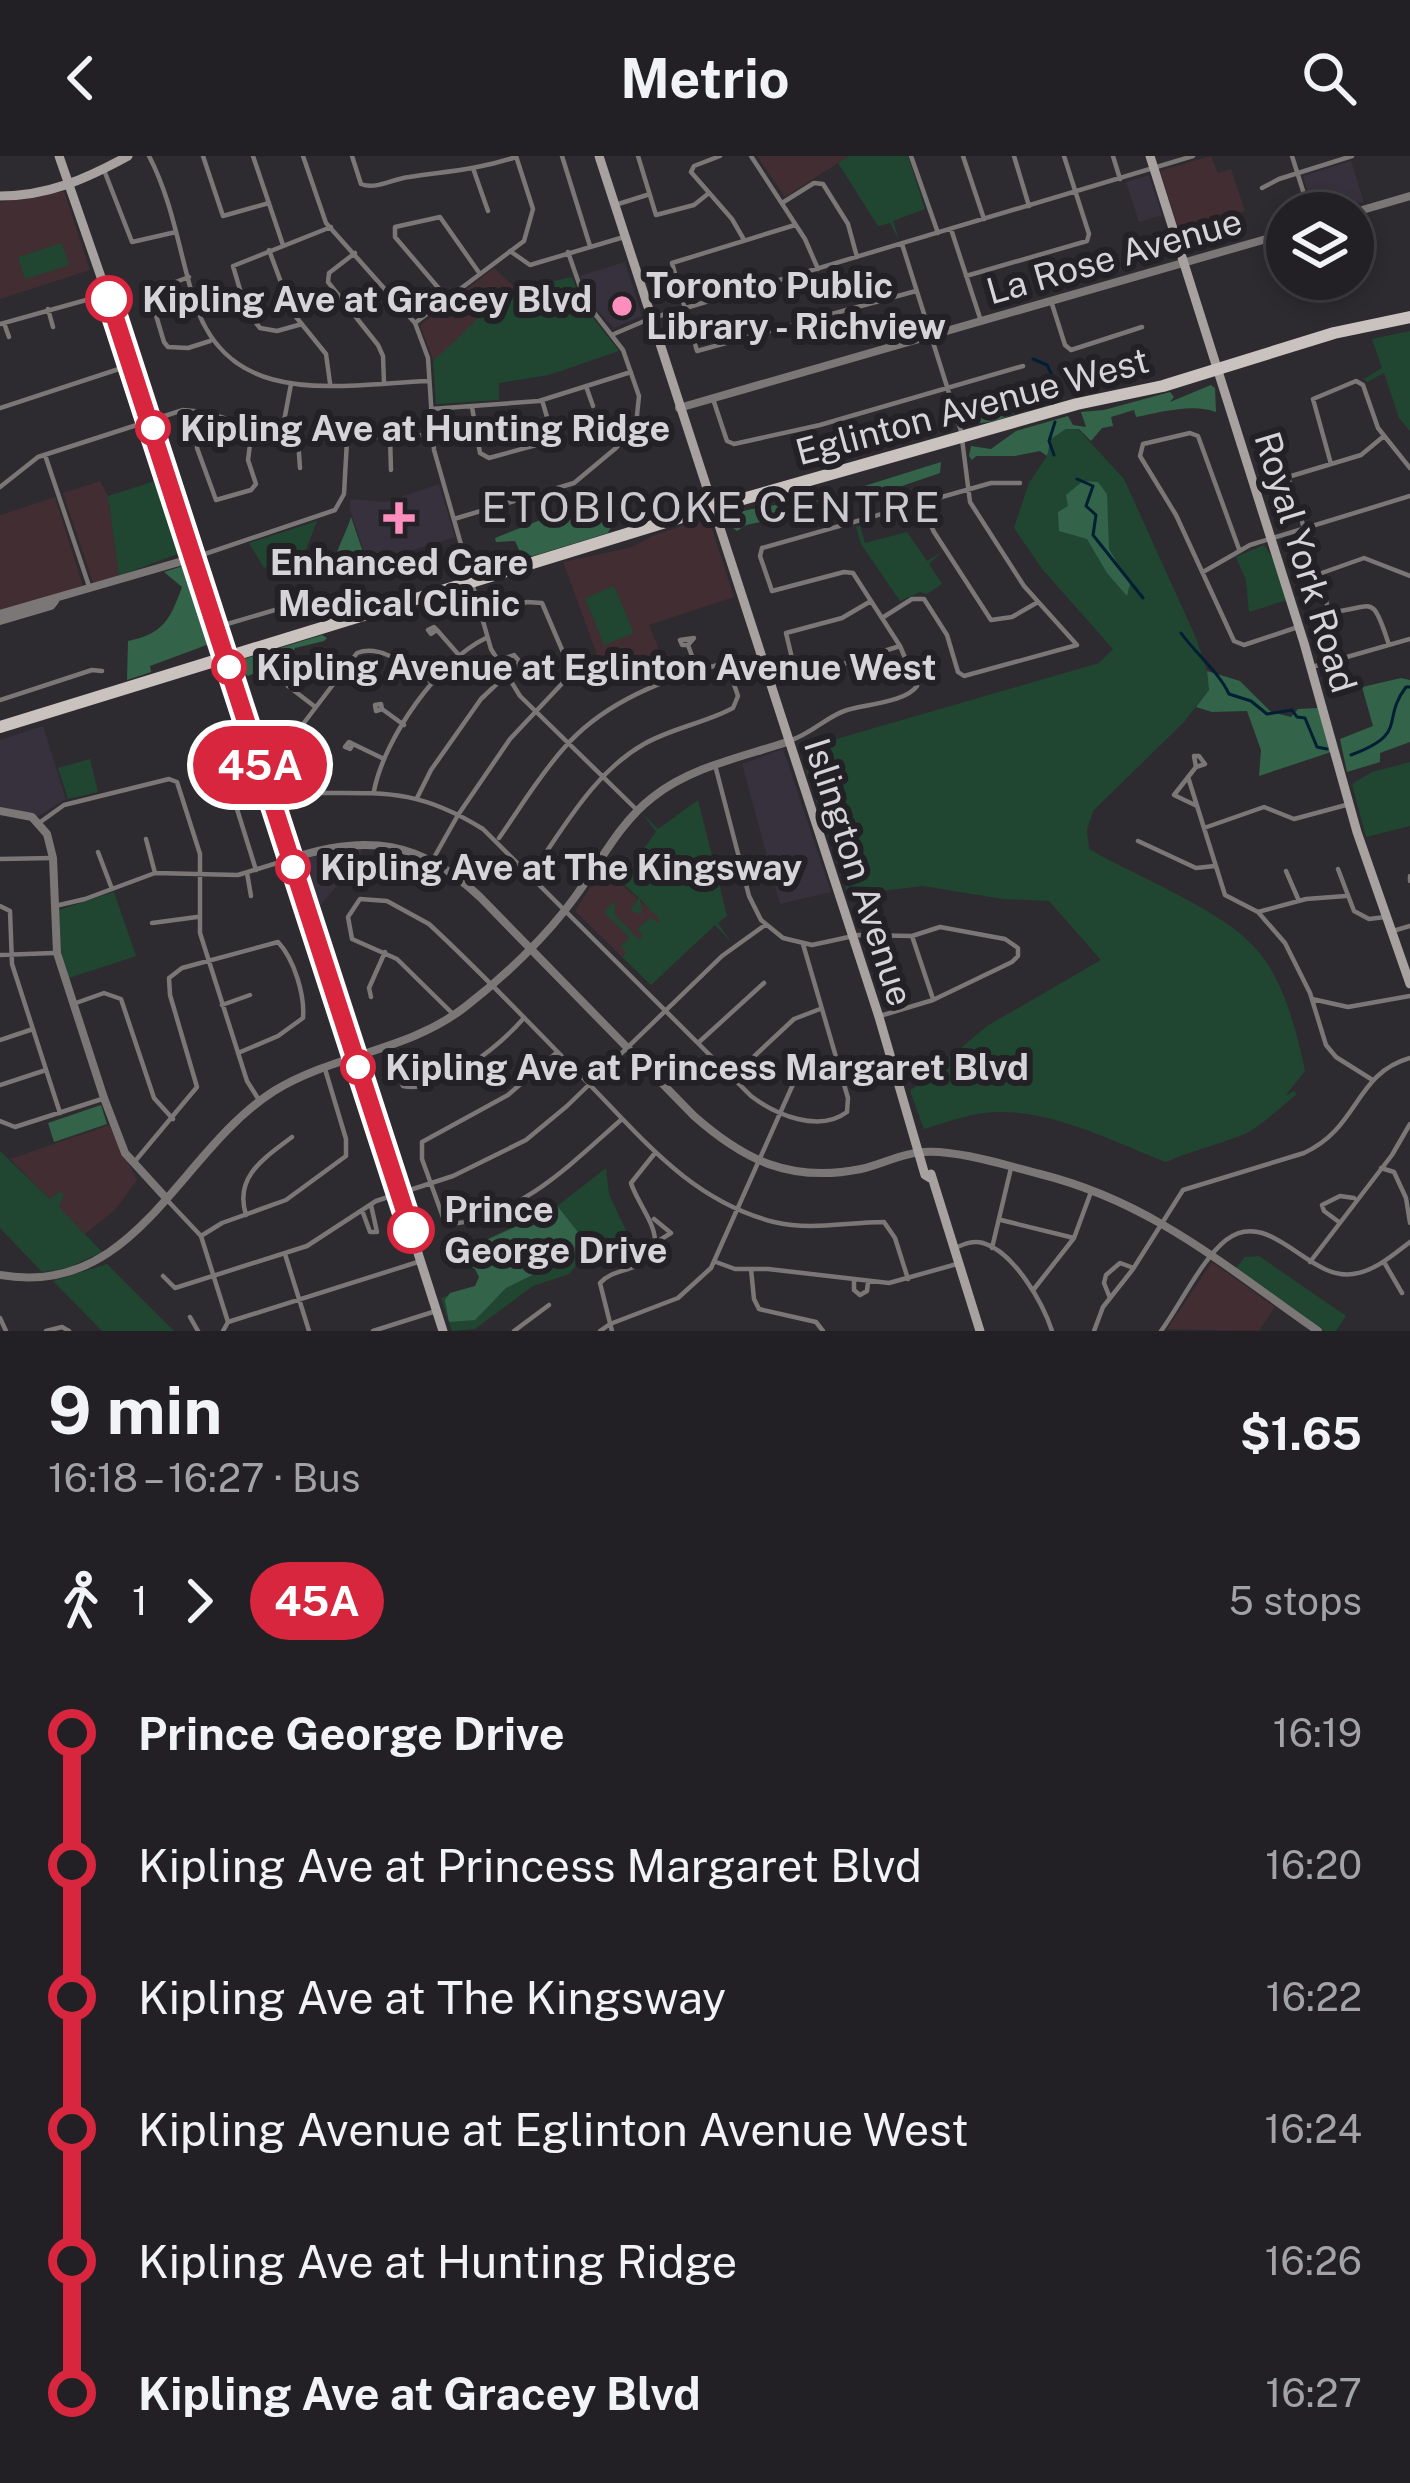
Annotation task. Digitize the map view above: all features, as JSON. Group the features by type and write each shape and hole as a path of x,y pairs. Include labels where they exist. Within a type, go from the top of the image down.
{"main road":[{"path":"62,156 443,1331"},
{"path":"0,196 70,181 128,156"},
{"name":"Islington Avenue","path":"599,156 980,1331"},
{"name":"Royal York Road","path":"1150,156 1410,984"},
{"name":"Eglinton Avenue West","path":"0,727 711,508 1334,333 1410,317"}],"street":[{"path":"149,156 196,305 212,340 242,368 291,385 429,381"},
{"path":"202,156 223,216 269,203"},
{"path":"253,156 283,245"},
{"path":"303,156 322,215 415,322 426,351 433,435 486,638 497,661 535,710 637,810"},
{"path":"352,156 365,188 409,177 474,171 516,156 533,219 524,241 415,322"},
{"path":"562,156 590,246"},
{"path":"638,156 652,212 659,216 694,205 710,193"},
{"path":"720,156 691,170 744,240"},
{"path":"751,156 818,269"},
{"path":"911,156 938,232"},
{"path":"963,156 984,219"},
{"path":"1014,156 1029,206"},
{"path":"966,276 1088,241 1064,156"},
{"path":"1113,156 1120,179"},
{"path":"614,334 649,319 1192,156"},
{"path":"1292,156 1303,192"},
{"path":"1262,188 1352,156"},
{"path":"107,165 131,242 176,232"},
{"path":"474,171 488,212"},
{"path":"782,203 814,183 823,184 848,224 857,257"},
{"path":"614,206 647,195"},
{"path":"1374,207 1410,196"},
{"path":"447,298 395,237 395,227 440,217 480,274"},
{"path":"795,224 672,263 696,350 701,353 917,291"},
{"path":"302,324 277,332 260,328 246,310 232,266 331,227"},
{"path":"951,229 982,324"},
{"path":"510,250 530,265 624,237"},
{"name":"La Rose Avenue","path":"679,408 1266,240"},
{"path":"882,618 912,599 924,599 951,644 958,673 964,676 1077,645 1038,602 979,517 967,490 962,436 902,244"},
{"path":"268,250 285,298 326,354 330,386"},
{"path":"355,253 329,273 328,282 378,345 384,383"},
{"path":"454,519 567,486 596,466 636,425 639,401 631,372 614,334 585,301 568,253"},
{"path":"189,277 149,292 164,342 188,347 212,340"},
{"path":"9,338 2,323 107,294"},
{"path":"1052,304 1065,346 1071,350 1142,327"},
{"path":"48,309 53,327"},
{"path":"0,408 131,365"},
{"path":"713,399 727,441 734,444 1022,366"},
{"path":"431,409 542,400 631,372"},
{"path":"1331,464 1312,405 1316,396 1360,382 1384,436 1410,468"},
{"path":"281,437 291,385"},
{"path":"586,386 593,406"},
{"path":"472,407 479,452 486,459 551,441 542,400"},
{"path":"0,487 45,454 183,410 298,440 433,435"},
{"path":"204,412 197,448 216,500 251,490 256,484 248,460 252,429"},
{"path":"1238,549 1198,436 1190,433 1143,444 1138,450 1176,515 1232,638 1240,645 1298,627"},
{"path":"390,436 392,470"},
{"path":"1304,528 1287,479 1361,455 1384,436"},
{"path":"0,618 51,607 55,601 335,510 344,494 347,439"},
{"path":"298,440 300,468"},
{"path":"45,454 90,590"},
{"path":"0,1275 52,1276 93,1264 125,1242 230,1127 260,1101 324,1066 454,1016 566,909 637,810 674,782 815,732 839,713 914,692 916,684 900,646 855,576 847,572 772,591 760,550 1001,481 1020,483"},
{"path":"1203,572 1238,549 1410,496"},
{"path":"921,504 927,521 991,620 1012,617 1038,602"},
{"path":"1389,645 1380,614 1373,607 1363,604 1329,612 1319,574 1364,558 1410,576"},
{"path":"217,627 318,597 325,600 332,622"},
{"path":"432,861 458,815 535,710 572,673 542,603 527,602 480,615"},
{"path":"871,602 842,618 786,633 796,675 900,646"},
{"path":"437,631 458,654"},
{"path":"374,791 382,758 433,683 458,654 486,638"},
{"path":"1311,667 1410,639"},
{"path":"688,645 697,670"},
{"path":"433,683 381,652 367,649 352,657 292,740 297,769 310,793 374,791 417,798 458,815 497,840 757,1100 779,1112 814,1121 832,1120 847,1112 848,1097 802,944"},
{"path":"417,798 471,712 518,666 519,658 512,655 497,661"},
{"path":"497,840 568,743 615,707 697,670 718,665 729,670 738,696 733,708 642,745 602,777 531,874"},
{"path":"0,700 92,670 102,671"},
{"path":"288,686 314,706"},
{"path":"382,709 404,725"},
{"path":"353,744 382,758"},
{"path":"716,765 746,886 765,925 783,938 802,944 851,936 912,936 948,928 1005,939 1018,948 1016,960 933,1000 879,1017"},
{"path":"1196,767 1174,795 1197,806"},
{"path":"265,779 297,769"},
{"path":"1188,778 1227,897 1258,913 1288,948 1329,1049 1371,1079"},
{"path":"39,823 64,805 173,780 200,854 197,917 247,1081 260,1101"},
{"path":"232,793 256,870"},
{"path":"1204,828 1264,807 1294,819 1350,804"},
{"path":"0,811 23,814 39,823 50,840 57,953 118,1141 130,1163 201,1236 228,1322"},
{"path":"146,839 155,873"},
{"path":"1138,841 1196,868 1215,866"},
{"path":"55,906 155,873 247,873 337,844 401,849 432,861 468,886 708,1129 758,1162 800,1172 833,1173 921,1152 1092,1189 1135,1206 1318,1331"},
{"path":"98,852 112,889"},
{"path":"0,859 53,857"},
{"path":"1338,869 1346,896 1360,916 1388,916"},
{"path":"1286,871 1299,901"},
{"path":"247,873 251,896"},
{"path":"1258,913 1299,901 1346,896"},
{"path":"454,1016 409,968 386,952 360,944 350,934 348,917 360,899 387,901 424,920 655,1153 694,1186 738,1210 811,1228 884,1222 893,1233 908,1279"},
{"path":"0,906 10,911 11,956 60,1113"},
{"path":"152,923 197,917"},
{"path":"163,1276 175,1288 285,1254 317,1242 371,1204 498,1157 526,1140 722,956 765,925"},
{"path":"1393,931 1410,926"},
{"path":"912,936 933,1000"},
{"path":"130,1163 197,1087 168,989 169,978 182,968 278,942 287,952 304,1015 298,1024 238,1053"},
{"path":"371,997 369,988 386,952"},
{"path":"0,955 57,953"},
{"path":"698,1043 764,983"},
{"path":"74,1004 104,993 121,999 154,1098 172,1119"},
{"path":"222,1005 250,995"},
{"path":"1312,999 1348,1007 1410,996"},
{"path":"732,1077 794,1019 820,1009"},
{"path":"386,1046 403,1086 421,1087 482,1057 524,1019"},
{"path":"0,1040 32,1029"},
{"path":"557,1052 495,1103 424,1138 421,1154 444,1220 451,1224 472,1220 510,1203 562,1172 622,1119"},
{"path":"1094,1331 1110,1298 1178,1194 1323,1143 1343,1126 1371,1079 1385,1066 1410,1058"},
{"path":"201,1236 286,1200 346,1156 346,1139 324,1066"},
{"path":"0,1085 46,1070"},
{"path":"600,1331 678,1298 697,1285 716,1262 794,1082"},
{"path":"0,1121 15,1127 104,1098"},
{"path":"1310,1262 1392,1155 1410,1124"},
{"path":"246,1215 242,1186 292,1137"},
{"path":"655,1153 631,1183 650,1216 655,1244"},
{"path":"1392,1155 1410,1223"},
{"path":"992,1248 1011,1168"},
{"path":"1381,1168 1394,1172"},
{"path":"1034,1289 1073,1238 1092,1189"},
{"path":"1339,1222 1322,1205 1340,1196 1356,1198"},
{"path":"362,1210 370,1232 376,1232 371,1204"},
{"path":"611,1327 601,1280 644,1261 655,1244 671,1233 650,1216"},
{"path":"1000,1220 1073,1238"},
{"path":"1161,1331 1227,1239 1254,1232 1277,1239 1327,1272 1348,1275 1384,1262 1410,1242"},
{"path":"953,1248 975,1242 992,1248 1034,1289 1052,1331"},
{"path":"285,1254 310,1331"},
{"path":"223,1331 228,1322 421,1261"},
{"path":"716,1262 735,1269 889,1283 958,1263"},
{"path":"1384,1262 1402,1293"},
{"path":"1110,1298 1104,1286 1106,1275 1120,1264 1133,1268"},
{"path":"751,1269 759,1310 816,1322 823,1331"},
{"path":"854,1279 854,1290 860,1295 867,1291 868,1281"},
{"path":"514,1331 549,1305"},
{"path":"373,1331 436,1310"},
{"path":"190,1317 198,1331"},
{"path":"0,1318 6,1331"},
{"path":"46,1331 62,1327 69,1331"}],"shaded area":[{"path":"757,156 849,156 785,197"},
{"path":"1211,156 1218,173 1231,169 1245,211 1179,231 1160,171"},
{"path":"1351,161 1361,192 1308,192 1303,176"},
{"path":"1149,175 1162,215 1139,222 1126,182"},
{"path":"64,191 90,270 0,299 0,202"},
{"path":"625,262 642,316 614,328 592,305 580,276"},
{"path":"494,268 518,290 498,301 433,360 420,325"},
{"path":"100,481 108,496 119,576 93,583 63,493"},
{"path":"439,484 455,537 368,564 350,499 386,502"},
{"path":"55,497 83,586 0,613 0,515"},
{"path":"709,520 734,597 649,625 662,657 600,688 596,652 563,562 632,547"},
{"path":"43,726 66,799 38,816 0,806 0,740"},
{"path":"783,749 831,892 780,904 742,764"},
{"path":"361,847 360,872 335,888 315,911 299,861 331,850"},
{"path":"603,868 661,919 622,957 575,911"},
{"path":"109,1125 137,1180 115,1210 85,1234 10,1159"},
{"path":"1212,1262 1275,1307 1259,1331 1167,1329"}],"green space":[{"path":"849,156 908,156 925,209 893,221 899,240 890,223 878,226 838,163"},
{"path":"62,243 69,265 25,279 18,257"},
{"path":"572,277 583,305 619,351 549,375 499,383 499,400 436,404 433,360 506,296"},
{"path":"1410,331 1410,431 1399,418 1384,373 1367,382 1364,379 1382,368 1372,339"},
{"path":"1211,385 1216,412 1187,408 1136,417 1134,410 1111,417 1113,426 1102,428 1091,441 1079,429 1066,429 1051,439 1047,456 1040,451 972,460 969,456 971,446 991,449 1016,431 1068,416 1073,425 1086,427 1081,412 1170,392 1174,397 1170,402"},
{"path":"1009,395 1014,413 990,422 965,423 962,411"},
{"path":"1077,428 1124,479 1196,638 1209,690 1184,722 1093,811 1087,830 1089,849 1202,908 1257,950 1282,992 1305,1071 1285,1096 1297,1094 1255,1128 1166,1162 1074,1126 1026,1114 978,1114 924,1129 910,1091 987,1026 1101,960 1049,901 923,886 848,895 806,770 817,765 814,753 819,744 1099,663 1113,649 1043,570 1014,528 1051,439"},
{"path":"941,462 940,473 864,499 854,493 836,496 844,488 858,488"},
{"path":"158,480 180,553 119,576 108,496"},
{"path":"1083,481 1098,482 1107,494 1109,549 1130,584 1127,596 1087,539 1059,531 1058,512 1068,506 1066,495"},
{"path":"826,494 843,505 746,525 737,531 724,521 737,512"},
{"path":"627,498 629,503 611,509 614,520 608,533 533,556 521,554 515,541 496,542 495,538 543,519"},
{"path":"351,517 367,564 333,573 337,553"},
{"path":"317,521 304,555 264,568 249,543"},
{"path":"860,526 865,543 907,532 927,561 942,552 929,564 942,584 927,594 920,592 900,601 861,544 856,527"},
{"path":"1264,545 1287,600 1249,612 1246,580 1236,557"},
{"path":"186,565 212,643 150,666 151,672 127,680 128,641 164,624 182,587 164,572"},
{"path":"614,586 634,633 604,645 585,598"},
{"path":"322,635 327,638 324,641 295,648 275,666 248,676 242,672 244,659"},
{"path":"1207,671 1240,681 1271,712 1291,717 1298,709 1318,708 1331,752 1259,776 1261,750 1247,711 1212,712 1196,707 1209,690"},
{"path":"1410,680 1410,742 1380,753 1380,762 1347,772 1340,739 1373,726 1362,687"},
{"path":"90,759 98,792 68,799 58,768"},
{"path":"1410,762 1410,826 1366,837 1352,784 1372,772"},
{"path":"698,800 727,916 718,923 731,942 715,925 651,985 622,957 626,952 621,947 629,937 604,912 615,901 614,914 639,940 643,936 637,929 651,917 657,923 660,920 640,899 642,914 630,911 639,898 620,881 656,832 643,814 658,829"},
{"path":"114,892 136,956 69,978 61,950 59,910"},
{"path":"101,1105 107,1124 54,1142 48,1123"},
{"path":"0,1151 50,1199 64,1194 59,1207 102,1252 67,1268 42,1272 0,1228"},
{"path":"606,1168 609,1194 627,1233 624,1242 584,1256 569,1274 533,1286 475,1329 452,1331 441,1298 488,1283 476,1244 556,1207"},
{"path":"558,1207 581,1236 579,1252 506,1288 475,1320 449,1322 445,1300 450,1293 475,1286 479,1277 475,1269 459,1261 471,1256 476,1245"},
{"path":"1259,1256 1346,1316 1336,1331 1324,1331 1235,1269 1245,1257"},
{"path":"107,1264 174,1331 102,1331 53,1281"}],"waterway":[{"path":"1033,359 1047,365 1056,383"},
{"path":"1054,455 1049,441 1055,422"},
{"path":"1077,479 1093,486 1086,506 1096,515 1093,535 1143,598"},
{"path":"1181,633 1229,694 1251,701 1267,714 1292,710 1305,718 1317,747 1327,749"},
{"path":"1351,755 1381,740 1399,699 1410,687"}],"bus line":[{"name":"45A","path":"109,299 411,1230"}],"place":[{"name":"Kipling Ave at Gracey Blvd","path":"109,299"},
{"name":"Toronto Public Library - Richview","path":"622,306"},
{"name":"Kipling Ave at Hunting Ridge","path":"153,428"},
{"name":"Enhanced Care Medical Clinic","path":"399,518"},
{"name":"Kipling Avenue at Eglinton Avenue West","path":"229,667"},
{"name":"Kipling Ave at The Kingsway","path":"293,867"},
{"name":"Kipling Ave at Princess Margaret Blvd","path":"358,1067"},
{"name":"Prince George Drive","path":"411,1230"}],"district":[{"name":"ETOBICOKE CENTRE","path":"712,507"}]}
